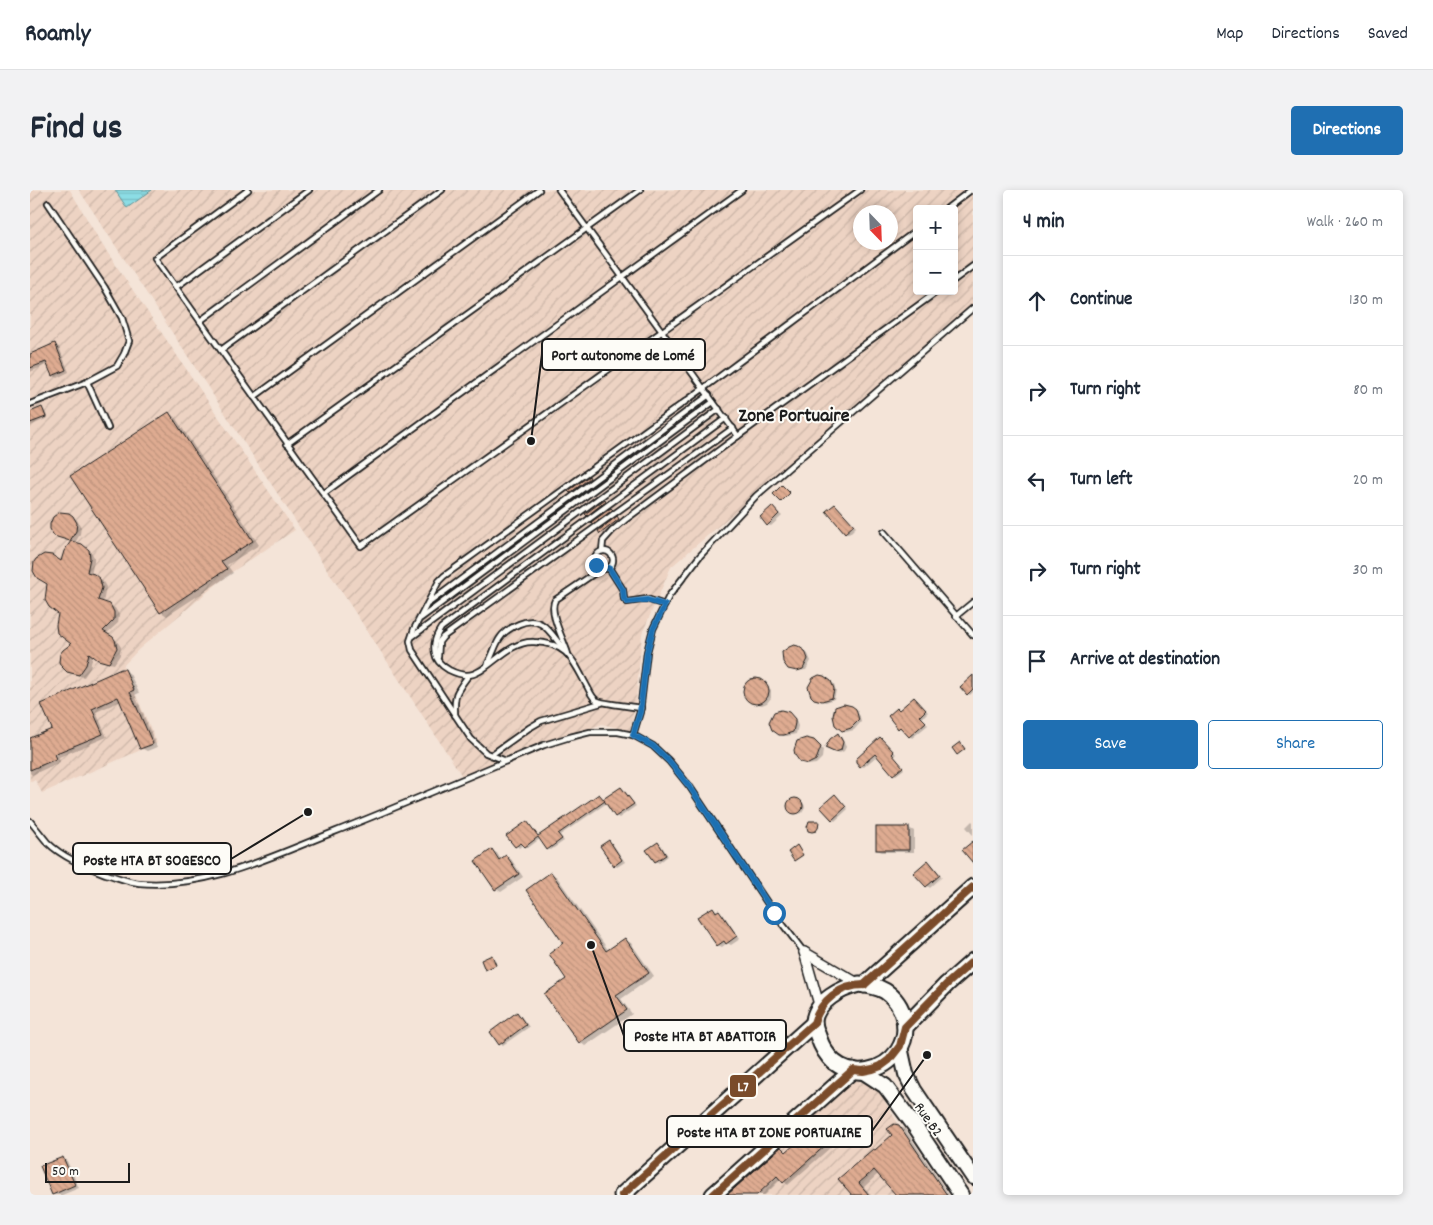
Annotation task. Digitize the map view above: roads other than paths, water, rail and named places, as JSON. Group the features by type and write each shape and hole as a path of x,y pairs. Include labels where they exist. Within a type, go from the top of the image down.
{"highway":[{"path":"861,985 973,887"},
{"path":"906,1027 973,961"},
{"path":"622,1195 814,1023 820,1008 835,993 846,987 861,985 884,990 894,999 901,1010 906,1027 900,1048 893,1058 882,1066 858,1071 845,1068 833,1062 825,1052 814,1023"},
{"path":"713,1195 858,1071"}],"main road":[{"name":"Rue B2","path":"900,1048 906,1074 914,1090 973,1177"},
{"name":"Rue B2","path":"858,1071 878,1080 890,1093 917,1129 961,1195"}],"street":[{"path":"804,952 861,985"},
{"path":"804,952 820,1008"}],"lane":[{"path":"248,190 155,258 360,546 860,190"},
{"path":"176,287 309,190"},
{"path":"200,321 379,190"},
{"path":"221,350 442,190"},
{"path":"254,397 539,190"},
{"path":"559,190 738,436"},
{"path":"288,444 640,190"},
{"path":"323,494 742,190"},
{"path":"951,205 971,190"},
{"path":"30,404 87,382 117,366 129,341 122,318 48,203"},
{"path":"506,761 486,753 471,740 410,645 419,620 440,581 444,576 704,388 913,233"},
{"path":"958,277 973,266"},
{"path":"602,551 608,552 613,556 613,563 609,568 603,569 598,567 595,562 596,556 602,551 603,541 612,531 738,436 932,295"},
{"path":"633,735 641,708 647,652 653,629 669,596 699,557 756,496 973,308"},
{"path":"87,382 108,428"},
{"path":"428,603 709,395"},
{"path":"419,620 713,402"},
{"path":"412,637 719,409"},
{"path":"569,656 561,648 532,641 509,649 475,674 468,676 458,674 438,662 434,644 441,628 726,418"},
{"path":"438,662 439,642 443,638 733,428"},
{"path":"884,532 973,635"},
{"path":"569,656 554,617 553,604 555,600 595,573 598,567"},
{"path":"609,568 623,590 624,599 627,602 647,600 665,605"},
{"path":"956,616 973,602"},
{"path":"484,668 493,656 499,638 523,622 532,620 548,629 574,662 593,699 601,703 641,708"},
{"path":"455,716 457,690 468,676"},
{"path":"491,755 541,722 601,703"},
{"path":"30,822 57,851 80,864 136,883 182,882 216,876 251,865 395,808 544,745 590,732 618,732 633,735 653,746 669,761 685,781 774,913 804,952"}],"water":[{"path":"115,190 152,190 127,208"}],"place":[{"name":"Port autonome de Lomé","path":"531,441"},
{"name":"Poste HTA BT SOGESCO","path":"308,812"},
{"name":"Poste HTA BT ABATTOIR","path":"591,945"},
{"name":"Poste HTA BT ZONE PORTUAIRE","path":"927,1055"}],"district":[{"name":"Zone Portuaire","path":"794,414"}]}
